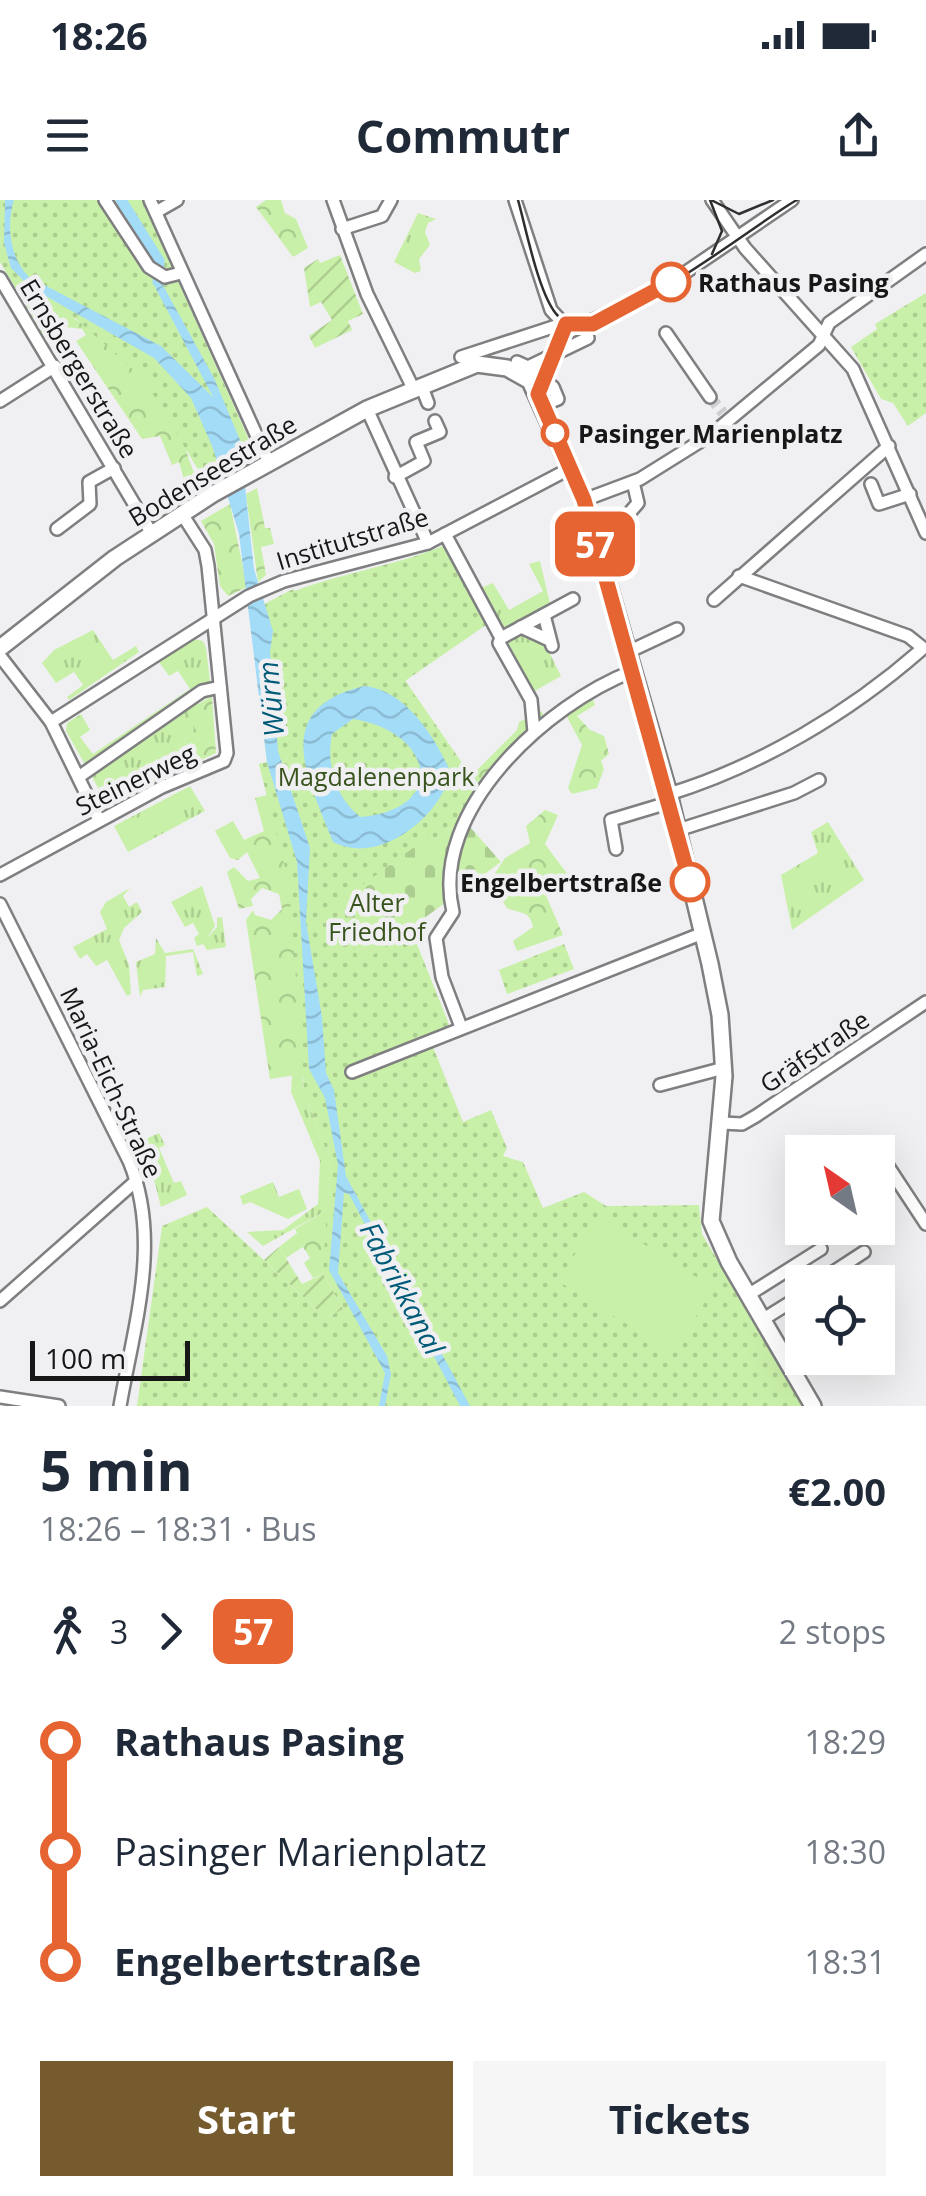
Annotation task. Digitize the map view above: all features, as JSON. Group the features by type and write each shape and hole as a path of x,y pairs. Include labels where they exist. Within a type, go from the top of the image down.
{"main road":[{"name":"Bodenseestraße","path":"0,652 78,584 210,496 367,408 465,361"},
{"path":"465,361 507,368 545,391 584,500 670,798 720,1015 724,1068 722,1123 711,1221 748,1296 813,1406"}],"street":[{"path":"105,200 151,268 165,277 182,274"},
{"path":"177,200 153,206 269,463"},
{"path":"333,200 370,314 428,403"},
{"path":"342,229 382,216 396,200"},
{"path":"515,200 556,328 555,352 545,391"},
{"path":"712,200 736,235 853,369 926,534"},
{"path":"465,361 556,328 593,324 645,298 792,200"},
{"path":"584,500 636,480 787,374 824,335 830,323 926,254"},
{"name":"Ernsbergerstraße","path":"0,278 152,534"},
{"path":"520,365 582,340 556,328"},
{"path":"666,333 710,396"},
{"path":"512,342 520,365 545,391"},
{"path":"0,400 55,366"},
{"path":"367,408 395,477 428,542"},
{"path":"395,477 424,462 416,442 440,432 435,421"},
{"path":"714,600 889,446"},
{"path":"57,529 90,504 89,482 114,468"},
{"name":"Institutstraße","path":"51,722 213,616 255,593 428,542 570,469"},
{"path":"636,480 648,507"},
{"path":"631,511 638,502 636,480"},
{"path":"871,484 879,504 910,494"},
{"name":"Steinerweg","path":"0,875 98,820 224,761 227,752 205,550 182,514"},
{"path":"444,534 500,638"},
{"path":"616,849 611,820 718,778 768,753 864,695 923,648 908,636 740,576"},
{"path":"534,732 536,711 498,643 500,638 573,600"},
{"path":"521,627 550,643 544,615"},
{"path":"628,652 677,629"},
{"path":"0,652 51,722 98,820"},
{"path":"460,1027 442,977 436,938 453,912 448,876 465,821 485,787 534,732 595,690 633,671"},
{"path":"80,776 202,691 220,687"},
{"path":"678,830 794,793 819,780"},
{"path":"50,846 56,862"},
{"name":"Maria-Eich-Straße","path":"0,904 136,1180 144,1211 146,1247 120,1406"},
{"path":"352,1072 703,933"},
{"name":"Gräfstraße","path":"722,1123 742,1124 756,1116 926,1002"},
{"path":"660,1084 724,1068"},
{"path":"895,1176 925,1219"},
{"path":"0,1301 136,1180"},
{"path":"748,1296 821,1249"},
{"path":"844,1265 864,1252"},
{"path":"762,1320 785,1306"},
{"path":"0,1397 59,1406"}],"green space":[{"path":"0,200 142,200 254,451 203,478 144,379 75,318 43,334 0,262"},
{"path":"266,200 281,200 285,213 296,219 308,248 293,257 256,207"},
{"path":"418,213 436,219 428,223 425,232 430,245 419,259 421,271 415,273 394,262"},
{"path":"340,255 363,314 348,321 352,330 315,348 309,336 332,320 321,302 310,307 304,268 318,259 320,263"},
{"path":"926,293 926,413 908,426 893,403 881,399 851,347 877,329 875,324"},
{"path":"60,310 113,348 163,400 175,419 200,485 162,508 155,506 186,487 179,462 172,465 160,436 142,439 76,341 86,335 82,329 66,327 44,338 27,311"},
{"path":"257,488 265,528 270,528 274,544 261,547 266,575 258,582 246,494"},
{"path":"230,504 247,587 228,596 220,586 214,544 201,521"},
{"name":"Magdalenenpark","path":"445,545 486,625 405,681 463,770 480,783 457,824 433,842 428,837 338,903 360,964 411,929 454,1037 433,1047 463,1122 491,1110 507,1148 503,1156 523,1162 543,1208 584,1192 606,1206 699,1205 702,1234 804,1406 137,1406 162,1226 207,1207 326,1318 343,1309 323,1274 330,1160 304,1092 289,884 259,764 267,762 252,612 298,590"},
{"path":"540,561 551,608 503,633 481,588 493,583 509,610 543,591 529,564"},
{"name":"Magdalenenpark","path":"293,589 405,680 471,776 517,730 519,722 541,711 546,719 512,746 462,813 433,842 354,1054 323,1274 313,1278 304,1263 310,1258 303,1247 286,1258 279,1247 297,1233 295,1229 327,1210 330,1161 302,1074 270,1079 246,920 253,910 255,915 271,920 282,909 279,894 262,888 251,899 253,906 239,909 227,872 234,867 248,881 260,878 247,852 238,860 230,858 215,831 233,821 244,840 264,831 255,798 267,795 259,764 267,762 264,604"},
{"path":"521,629 542,638 561,676 531,693 505,643"},
{"path":"93,630 113,660 136,646 139,652 69,700 67,697 83,685 74,672 56,683 42,663 54,650"},
{"path":"193,639 203,641 206,648 212,697 199,702 194,729 154,774 90,773 66,731 67,723 81,714 90,730 80,737 93,754 190,689 178,671 169,676 159,662"},
{"path":"212,697 216,753 115,800 104,799 90,773 113,760 123,771 154,774 194,729 187,710"},
{"path":"592,697 595,705 577,716 590,730 604,736 609,754 601,761 604,769 597,788 572,794 568,788 582,745 566,715"},
{"path":"190,786 205,811 128,852 114,826"},
{"path":"545,810 558,815 545,844 568,875 544,891 563,935 517,951 513,941 533,927 532,922 527,915 507,908 503,902 511,891 495,873 505,858 530,843 526,826"},
{"path":"828,822 864,880 792,930 781,875 818,853 811,832"},
{"name":"Alter Friedhof","path":"457,824 470,827 501,862 360,965 338,903 428,836 433,842"},
{"path":"202,886 215,926 206,939 217,927 217,918 222,917 226,947 207,950 203,944 197,946 194,938 199,934 193,923 185,927 171,902"},
{"path":"130,888 123,896 129,907 137,902 142,912 124,928 119,940 129,965 131,994 127,996 107,960 96,966 87,954 80,959 73,947 107,929 100,912 106,902"},
{"path":"156,938 165,953 193,949 203,974 197,976 193,952 166,956 165,987 143,990 140,997 136,962 155,954"},
{"path":"564,944 574,969 507,994 499,970"},
{"path":"302,1073 304,1092 330,1160 327,1210 263,1246 247,1232 283,1230 318,1204 320,1161 291,1092 292,1075"},
{"path":"159,1133 165,1145 159,1148 174,1183 181,1181 187,1195 161,1207 155,1183 135,1144"},
{"path":"273,1182 279,1197 299,1189 307,1209 288,1219 250,1202 243,1205 240,1196"},
{"path":"599,1216 714,1288 673,1353 558,1281"},
{"path":"279,1247 302,1284 323,1274 343,1309 326,1318 264,1260"}],"water":[{"path":"5,200 14,200 11,241 29,277 161,346 213,397 156,289 154,277 160,280 214,378 240,440 254,569 273,631 270,652 278,751 310,848 306,922 322,1017 326,1073 334,1090 346,1176 470,1406 460,1406 349,1194 344,1193 338,1273 387,1356 391,1374 385,1406 379,1406 385,1373 329,1270 338,1165 325,1098 309,1069 297,862 267,762 239,534 213,448 191,398 154,358 30,287 11,268 4,243"},
{"path":"364,686 393,696 428,731 451,773 434,806 421,821 387,843 351,848 333,842 314,795 304,749 306,729 315,711 334,697","holes":["353,719 380,726 400,738 414,753 420,770 419,786 408,800 389,811 360,817 344,800 334,779 330,757 332,734"]}],"waterway":[{"path":"121,200 159,261 158,282"}],"tunnel":[{"path":"710,397 723,413"}],"tram line":[{"path":"518,200 551,307 558,316 577,323 606,317 640,302 797,200"},
{"path":"710,200 722,231 712,254"},
{"path":"711,200 739,214 773,200"}],"bus line":[{"name":"57","path":"671,282 593,324 566,324 538,394 584,500 669,794 690,882"}],"place":[{"name":"Rathaus Pasing","path":"671,282"},
{"name":"Pasinger Marienplatz","path":"555,433"},
{"name":"Engelbertstraße","path":"690,882"}],"water label":[{"name":"Würm","path":"270,699"},
{"name":"Fabrikkanal","path":"403,1288"}]}
